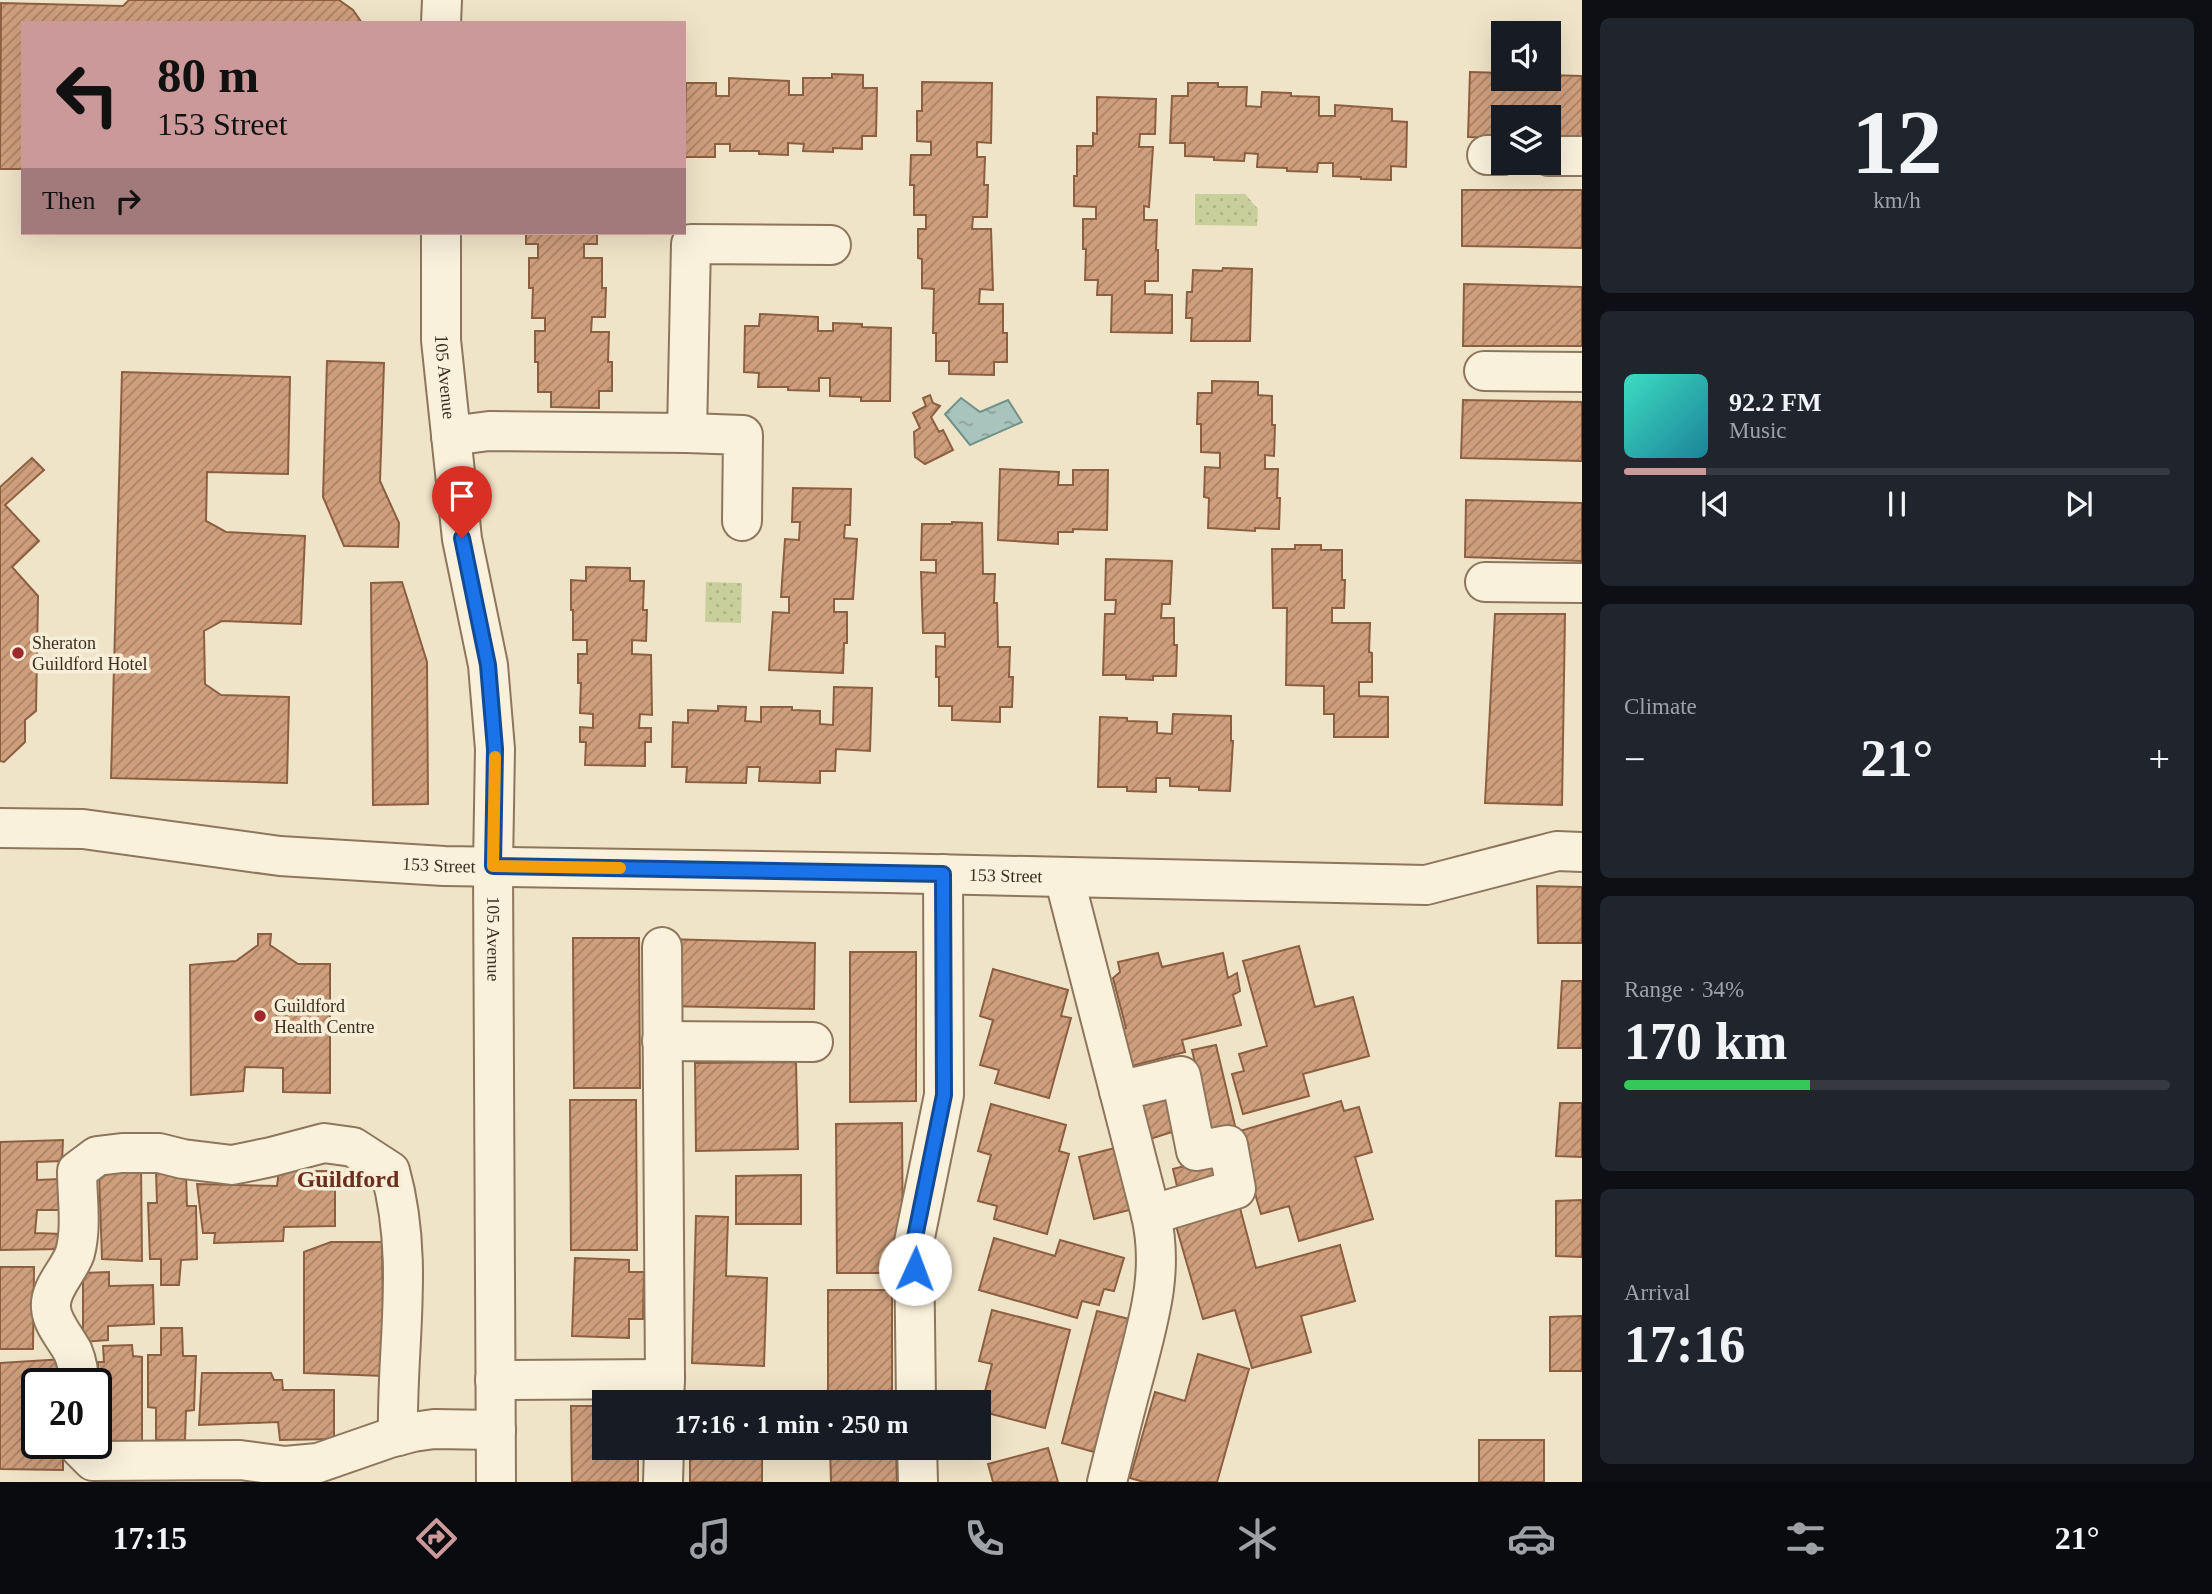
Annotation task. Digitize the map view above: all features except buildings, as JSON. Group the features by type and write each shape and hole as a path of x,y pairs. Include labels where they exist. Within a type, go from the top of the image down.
{"street":[{"path":"442,0 442,21"},
{"path":"1561,156 1582,156"},
{"name":"105 Avenue","path":"441,235 441,340 451,436 462,538 488,665 495,749 493,866 496,1482"},
{"path":"687,433 691,244 831,245"},
{"path":"1484,371 1582,372"},
{"path":"451,436 489,431 743,435 743,522"},
{"path":"1485,582 1582,583"},
{"name":"153 Street","path":"0,828 83,829 280,856 444,866 1426,885 1557,850 1582,852"},
{"path":"916,1390 914,1242 944,1095 943,874"},
{"path":"1064,877 1151,1215 1157,1248 1152,1307 1107,1482"},
{"path":"495,1380 664,1390 662,947"},
{"path":"662,1041 813,1042"},
{"path":"1119,1091 1181,1076 1196,1151 1228,1145 1236,1189 1151,1215"},
{"path":"78,1368 73,1352 55,1323 50,1307 55,1289 74,1254 78,1231 77,1171 97,1156 122,1153 159,1153 232,1164 324,1143 353,1147 390,1171 396,1194 404,1252 397,1393 398,1436"},
{"path":"91,1459 240,1460 285,1465 318,1463 398,1436 434,1429 496,1430"},
{"path":"663,1482 664,1460"},
{"path":"917,1460 918,1482"}],"green space":[{"path":"1195,194 1245,194 1258,209 1257,226 1195,225"},
{"path":"706,582 742,583 741,623 705,622"}],"water":[{"path":"961,398 980,412 1008,400 1022,422 970,445 945,414"}],"slow traffic":[{"path":"495,757 493,866 620,868"}],"place":[{"name":"Sheraton Guildford Hotel","path":"18,653"},
{"name":"Guildford Health Centre","path":"260,1016"}],"district":[{"name":"Guildford","path":"348,1179"}],"route":[{"path":"462,538 488,665 495,749 493,866 943,874 944,1095 914,1242 915,1269"}]}
